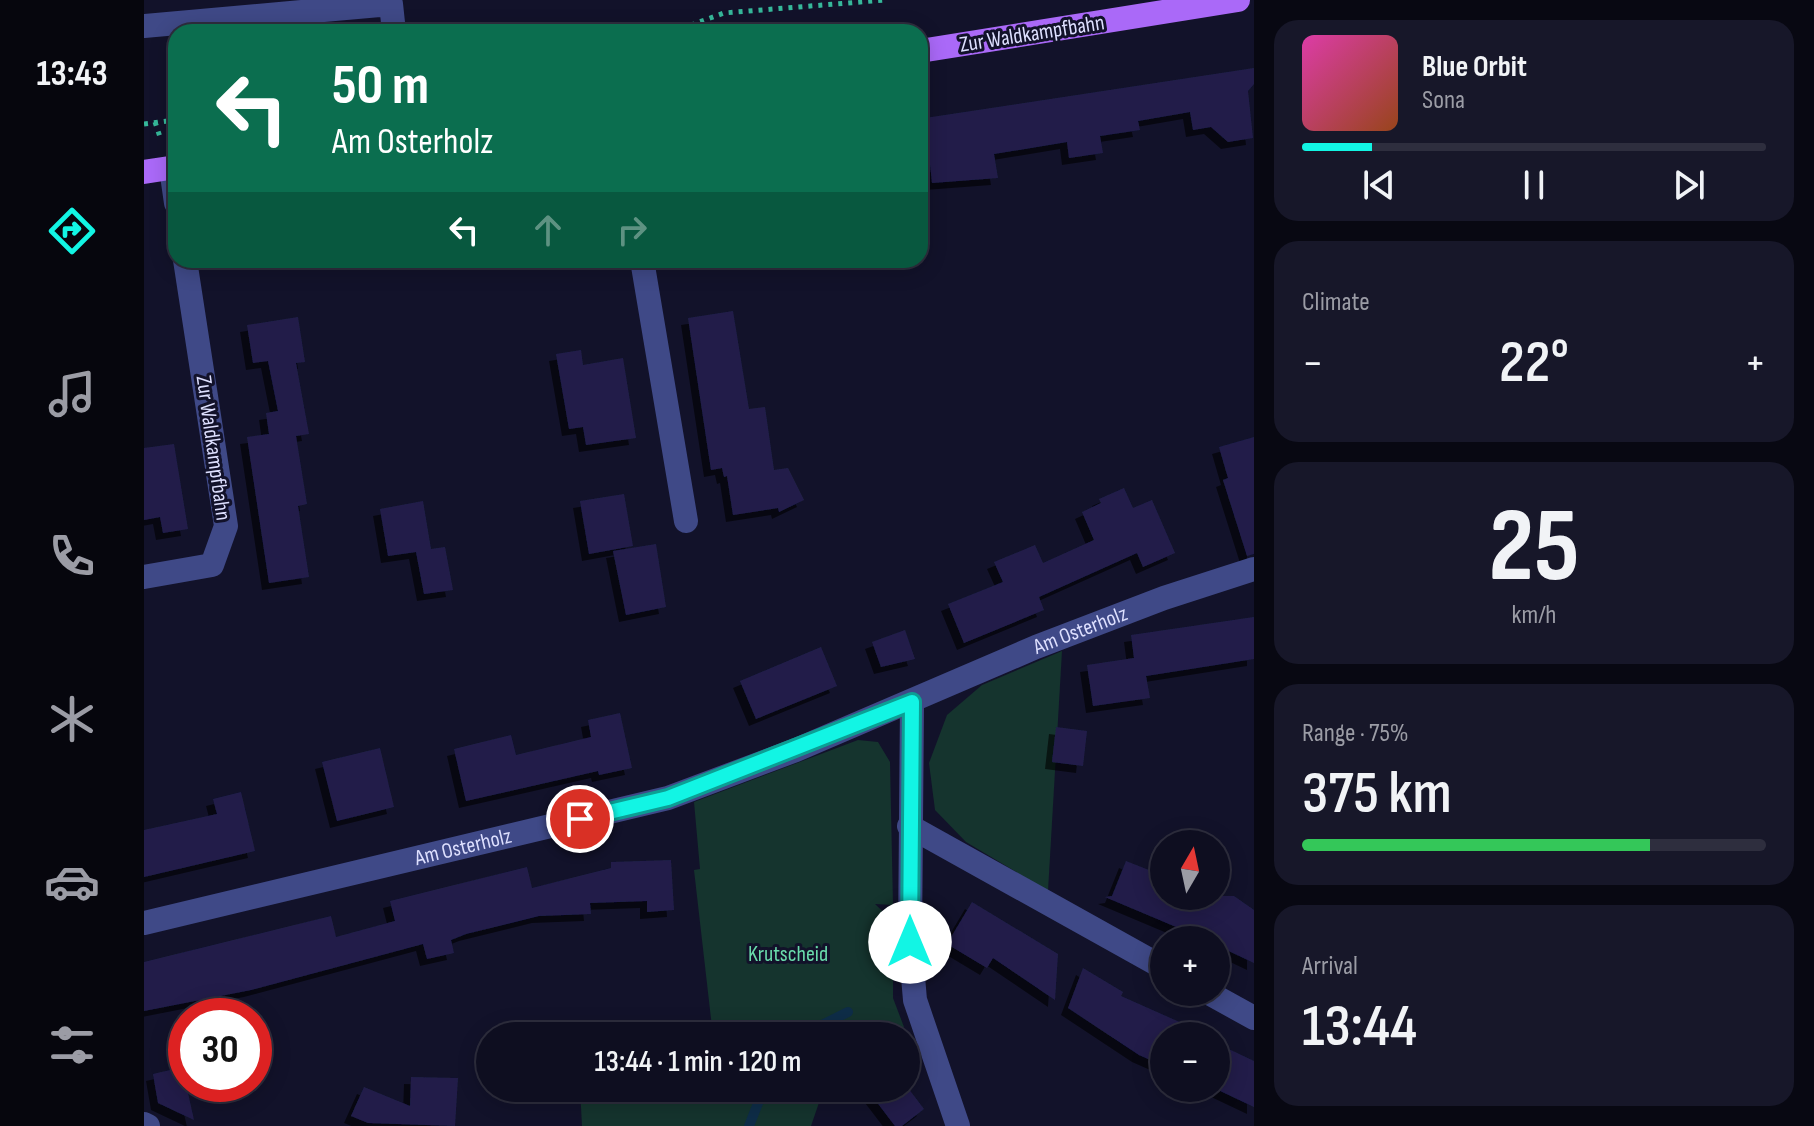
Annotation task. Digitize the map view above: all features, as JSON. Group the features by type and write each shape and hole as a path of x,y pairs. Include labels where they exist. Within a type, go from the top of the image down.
{"main road":[{"name":"Zur Waldkampfbahn","path":"928,50 1238,0"},
{"path":"144,172 168,169"}],"street":[{"path":"144,26 391,4 393,24"},
{"name":"Zur Waldkampfbahn","path":"144,577 212,565 226,526 186,268"},
{"path":"643,268 686,521"},
{"name":"Am Osterholz","path":"144,923 668,798 912,702 1051,642 1164,598 1254,569"},
{"path":"912,702 910,942 915,1000 958,1126"},
{"path":"909,826 1150,960"},
{"path":"1230,1005 1254,1018"}],"path":[{"path":"694,24 724,13 885,0"},
{"path":"144,124 168,121"}],"green space":[{"path":"1062,651 1048,891 966,842 935,810 929,763 947,715 982,685"},
{"name":"Krutscheid","path":"858,740 878,742 890,762 893,905 875,904 893,921 893,998 902,1022 711,1022 694,870 700,869 694,802"},
{"path":"581,1102 819,1102 811,1126 582,1126"}],"building":[{"path":"1254,68 1254,84 1248,91 1253,138 1228,142 1211,127 1193,130 1190,112 1138,121 1140,130 1100,136 1103,153 1069,158 1067,142 994,154 998,178 932,183 928,118"},
{"path":"733,311 749,409 765,407 774,470 788,468 804,500 779,512 778,508 733,515 727,476 724,477 722,468 711,470 688,318"},
{"path":"298,317 305,362 296,363 309,434 296,436 307,504 298,506 309,577 269,583 247,437 269,434 266,413 278,411 268,361 253,363 247,325"},
{"path":"581,350 583,365 623,358 636,438 586,445 583,427 569,429 556,354"},
{"path":"1254,437 1254,554 1247,556 1223,480 1228,478 1219,447"},
{"path":"174,444 188,529 163,533 160,517 144,520 144,448"},
{"path":"1124,488 1133,508 1152,500 1175,553 1143,567 1137,553 1039,597 1044,610 964,643 948,604 1003,582 994,562 1035,545 1043,563 1094,540 1082,512 1101,503 1099,499"},
{"path":"624,494 633,546 589,554 580,501"},
{"path":"423,501 431,549 445,547 453,590 424,594 416,552 388,556 380,509"},
{"path":"656,544 666,607 626,615 613,551"},
{"path":"1254,617 1254,659 1146,676 1150,698 1093,706 1087,665 1134,658 1131,635"},
{"path":"905,630 915,659 881,667 872,642"},
{"path":"821,647 837,686 756,719 740,681"},
{"path":"620,713 632,768 599,775 598,771 466,801 454,749 511,735 516,755 591,737 588,720"},
{"path":"1056,727 1087,731 1083,766 1052,762"},
{"path":"380,748 394,807 337,821 322,762"},
{"path":"241,792 255,851 144,877 144,830 217,814 213,799"},
{"path":"671,860 674,910 647,912 647,901 590,903 591,914 539,916 466,934 451,940 454,953 427,959 423,944 251,990 210,998 168,998 168,1006 144,1011 144,962 331,916 336,937 395,921 390,901 527,867 532,888 611,868 611,862"},
{"path":"1126,861 1150,870 1150,910 1230,910 1230,896 1234,896 1254,910 1254,963 1230,952 1230,926 1174,926 1105,897 1112,896"},
{"path":"972,902 1058,954 1055,1000 993,958 987,968 947,944"},
{"path":"1083,968 1123,992 1121,996 1180,1022 1150,1022 1150,1060 1068,1008"},
{"path":"1230,1050 1254,1061 1254,1107 1230,1096"},
{"path":"168,1070 168,1102 190,1102 194,1120 158,1103 153,1074"},
{"path":"411,1077 458,1078 455,1126 368,1123 351,1116 364,1087 410,1106"},
{"path":"877,1102 919,1102 924,1109 902,1126 895,1126"}],"waterway":[{"path":"828,1022 848,1012"},
{"path":"749,1126 758,1102"}],"route":[{"path":"580,819 668,798 912,702 910,942"}]}
